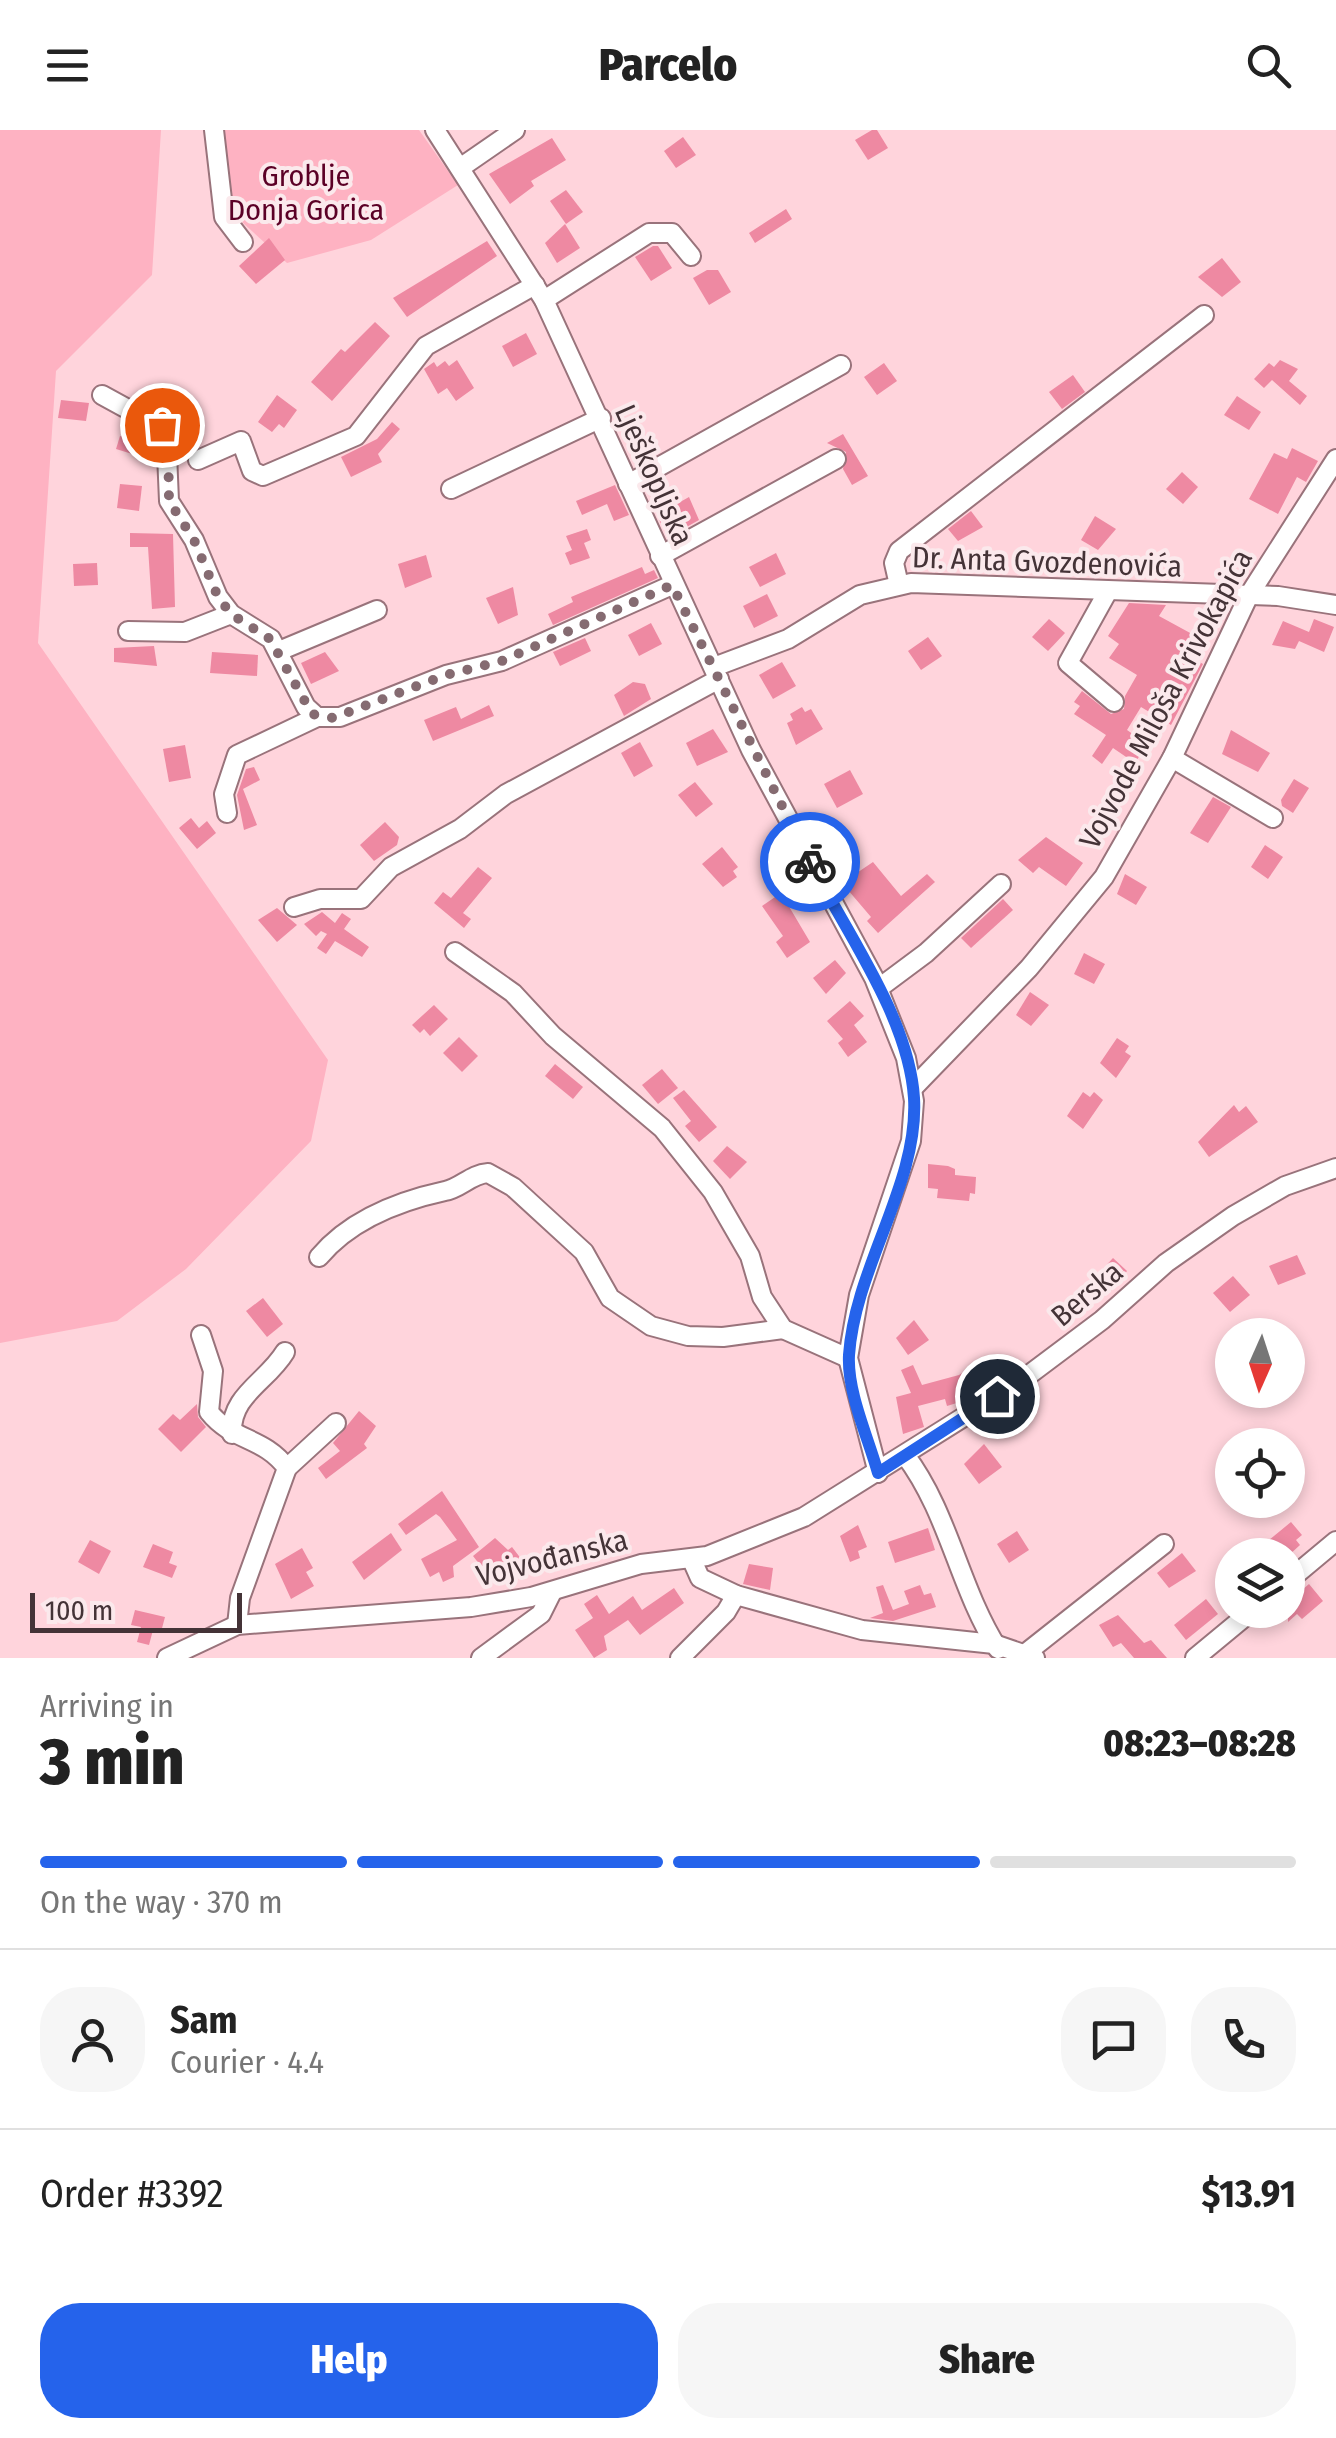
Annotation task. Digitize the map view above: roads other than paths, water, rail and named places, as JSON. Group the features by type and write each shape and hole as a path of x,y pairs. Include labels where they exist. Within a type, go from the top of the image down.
{"street":[{"path":"214,130 224,217 242,242"},
{"name":"Lješkopljska","path":"435,130 540,292 750,750 879,988 913,1088 910,1141 859,1295 848,1358 878,1473"},
{"path":"460,168 515,130"},
{"path":"198,460 241,441 252,472 264,476 343,444 366,425 426,346 540,292 649,232 672,233 691,256"},
{"path":"898,585 894,562 899,551 1204,315"},
{"path":"628,484 841,365"},
{"path":"102,394 166,430 169,501 194,540 218,597 231,614 262,631 279,651 306,708 317,717"},
{"path":"451,489 600,418"},
{"path":"660,556 836,459"},
{"name":"Vojvode Miloša Krivokapića","path":"913,1088 1068,923 1104,877 1172,758 1249,595 1336,459"},
{"path":"227,813 224,794 237,754 317,717 340,716 446,675 502,661 672,585"},
{"name":"Dr. Anta Gvozdenovića","path":"294,906 320,899 361,899 391,868 460,828 506,794 717,673 788,640 860,596 898,585 1249,595 1336,604"},
{"path":"1108,591 1068,663 1114,702"},
{"path":"279,651 377,610"},
{"path":"128,632 185,632 231,614"},
{"path":"1172,758 1273,818"},
{"path":"879,988 926,953 1001,884"},
{"path":"456,952 514,993 553,1036 662,1128 713,1192 750,1256 762,1297 783,1328 848,1358"},
{"name":"Berska","path":"878,1473 1044,1364 1166,1263 1233,1216 1285,1186 1336,1168"},
{"path":"319,1257 352,1227 420,1195 444,1192 488,1173 513,1188 584,1252 610,1298 651,1326 706,1337 783,1328"},
{"path":"202,1335 213,1371 207,1406 222,1430 267,1448 287,1468"},
{"path":"232,1434 239,1400 275,1368 285,1352"},
{"path":"238,1625 240,1598 287,1468 336,1423"},
{"path":"905,1455 924,1483 971,1604 999,1651"},
{"name":"Vojvođanska","path":"167,1658 238,1625 472,1607 552,1592 641,1564 692,1560 804,1517 878,1473"},
{"path":"1305,1567 1336,1541"},
{"path":"692,1560 700,1578 736,1594 862,1630 1031,1656 1164,1544"},
{"path":"481,1658 541,1614 552,1592"},
{"path":"680,1658 726,1612 736,1594"},
{"path":"1195,1658 1231,1628"},
{"path":"980,1658 999,1651"}],"park label":[{"name":"Groblje Donja Gorica","path":"306,193"}]}
